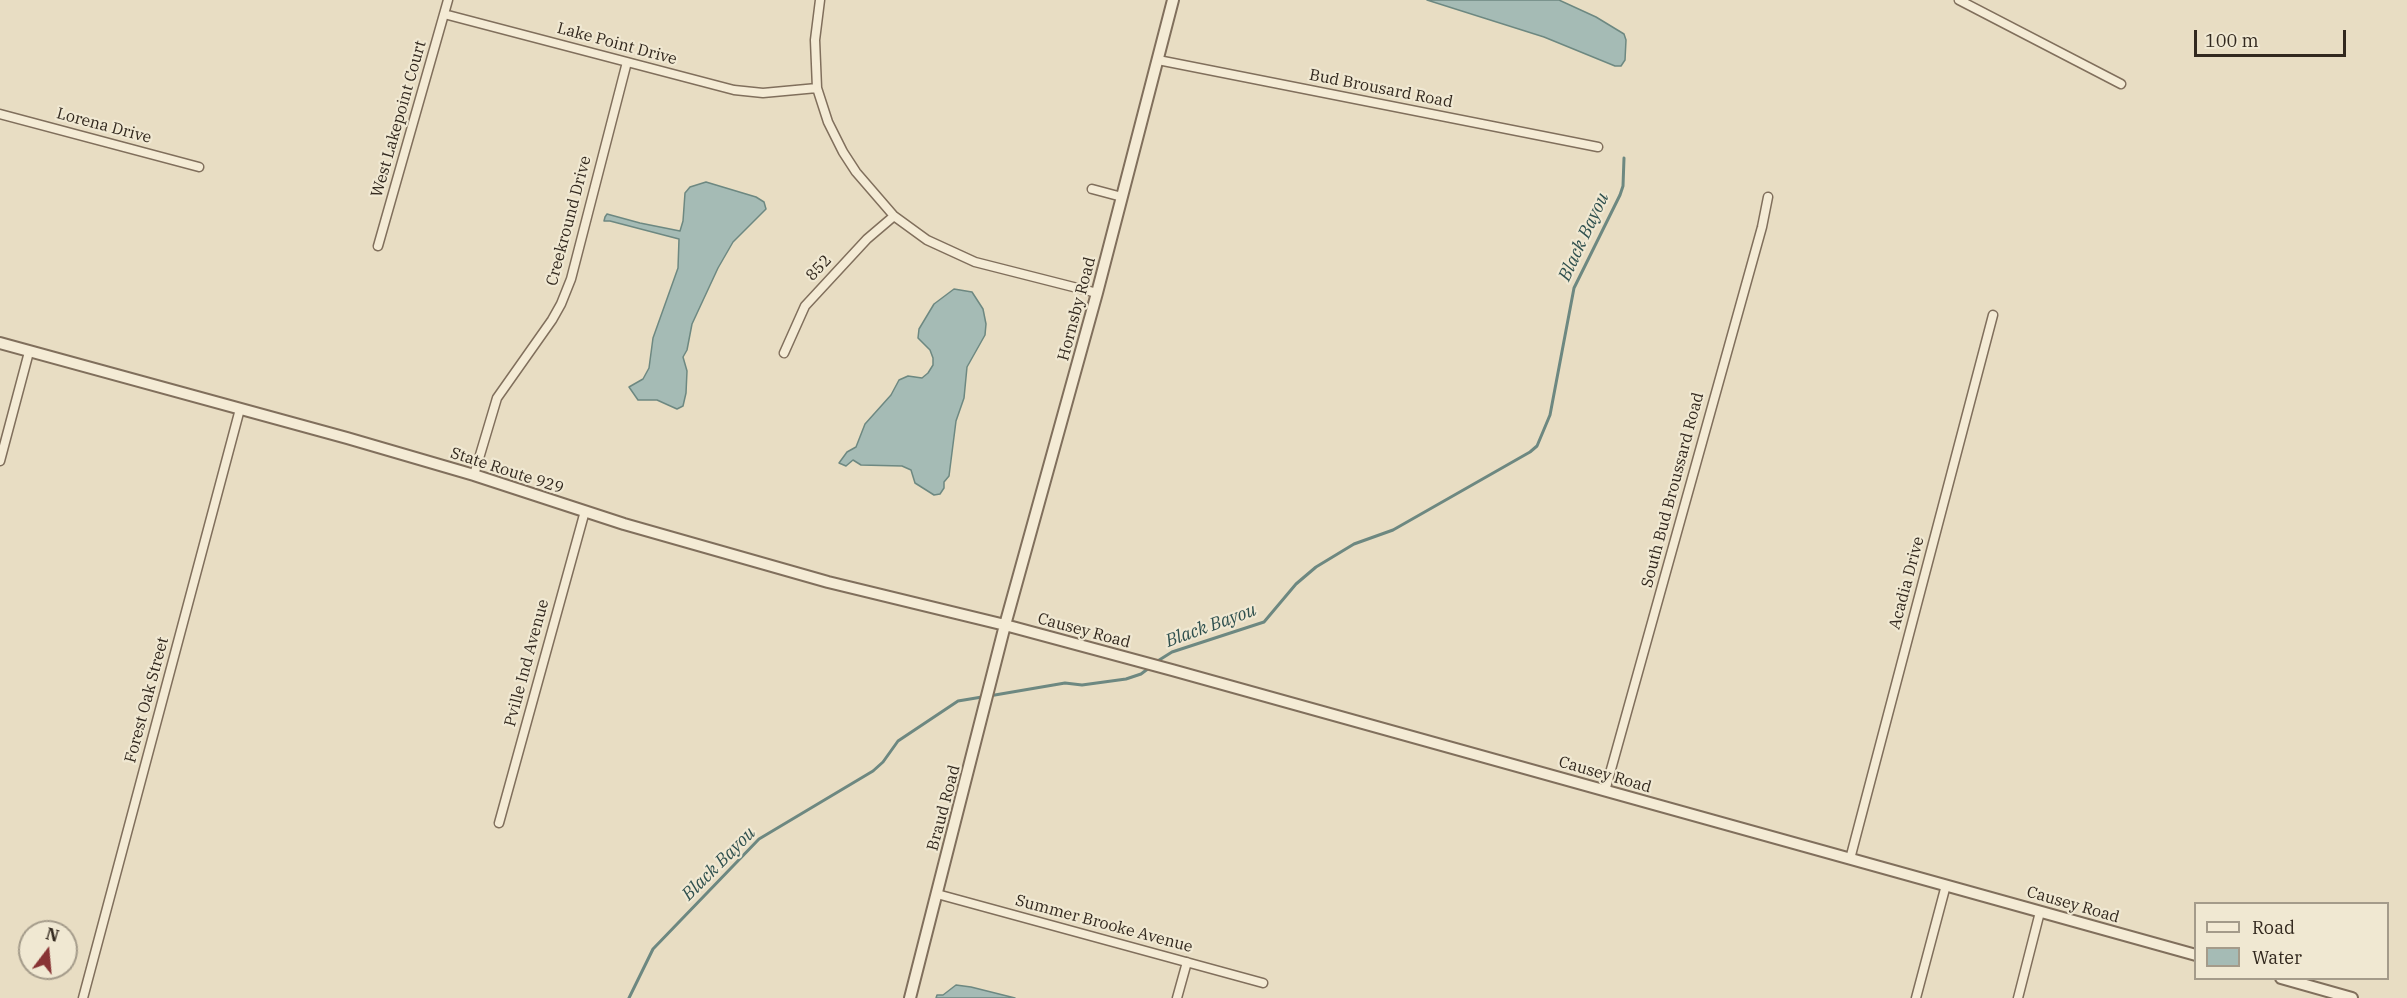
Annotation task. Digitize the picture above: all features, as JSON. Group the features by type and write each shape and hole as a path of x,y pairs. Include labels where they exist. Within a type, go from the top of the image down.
{"street":[{"name":"West Lakepoint Court","path":"378,246 448,0"},
{"path":"820,0 815,40 817,88 828,123 843,152 870,189 894,216 927,240 968,259 1097,293"},
{"name":"Hornsby Road","path":"1005,625 1097,293 1173,0"},
{"path":"1959,0 2121,84"},
{"name":"Lake Point Drive","path":"444,14 735,90 763,93 817,88"},
{"name":"Bud Brousard Road","path":"1158,60 1598,147"},
{"name":"Creekround Drive","path":"474,475 497,398 552,320 571,279 627,62"},
{"name":"Lorena Drive","path":"0,114 200,167"},
{"path":"1092,189 1122,197"},
{"name":"South Bud Broussard Road","path":"1605,791 1762,227 1768,197"},
{"name":"852","path":"784,354 805,306 867,239 894,216"},
{"name":"Acadia Drive","path":"1850,859 1993,315"},
{"name":"State Route 929","path":"0,343 474,475 585,511 828,582 1005,625"},
{"path":"0,461 29,352"},
{"name":"Forest Oak Street","path":"83,998 240,409"},
{"name":"Pville Ind Avenue","path":"499,823 585,511"},
{"name":"Causey Road","path":"1005,625 2194,954"},
{"name":"Braud Road","path":"910,998 987,703 1005,625"},
{"path":"1916,998 1946,885"},
{"name":"Summer Brooke Avenue","path":"937,894 1263,983"},
{"path":"2018,998 2040,912"},
{"path":"1177,998 1187,962"},
{"path":"2288,980 2352,998"}],"water":[{"path":"1427,0 1559,0 1596,17 1624,34 1625,60 1621,66 1615,66 1544,37"},
{"path":"706,182 756,197 764,202 766,209 733,242 692,324 687,350 683,357 687,371 686,393 683,406 677,409 657,400 638,400 629,387 643,379 649,368 653,338 678,268 679,239 604,221 607,214 680,231 685,193 690,187"},
{"path":"954,289 972,292 983,309 986,324 985,335 967,367 964,398 956,421 949,476 944,482 944,488 940,494 934,495 915,483 911,470 902,466 861,465 853,460 846,466 839,463 847,452 856,447 865,424 891,395 899,380 908,376 922,378 928,373 933,365 933,358 930,350 918,338 919,329 934,304"},
{"path":"956,985 1015,998 936,998 937,995 943,995"}],"waterway":[{"name":"Black Bayou","path":"1156,662 1172,652 1264,622 1296,584 1316,567 1354,544 1393,530 1537,446 1550,415 1574,288 1620,195 1623,186 1624,158"},
{"name":"Black Bayou","path":"989,696 1065,683 1082,685 1126,679 1141,674 1149,668"},
{"name":"Black Bayou","path":"629,998 653,949 759,839 873,771 883,762 898,741 958,701 982,697"}]}
